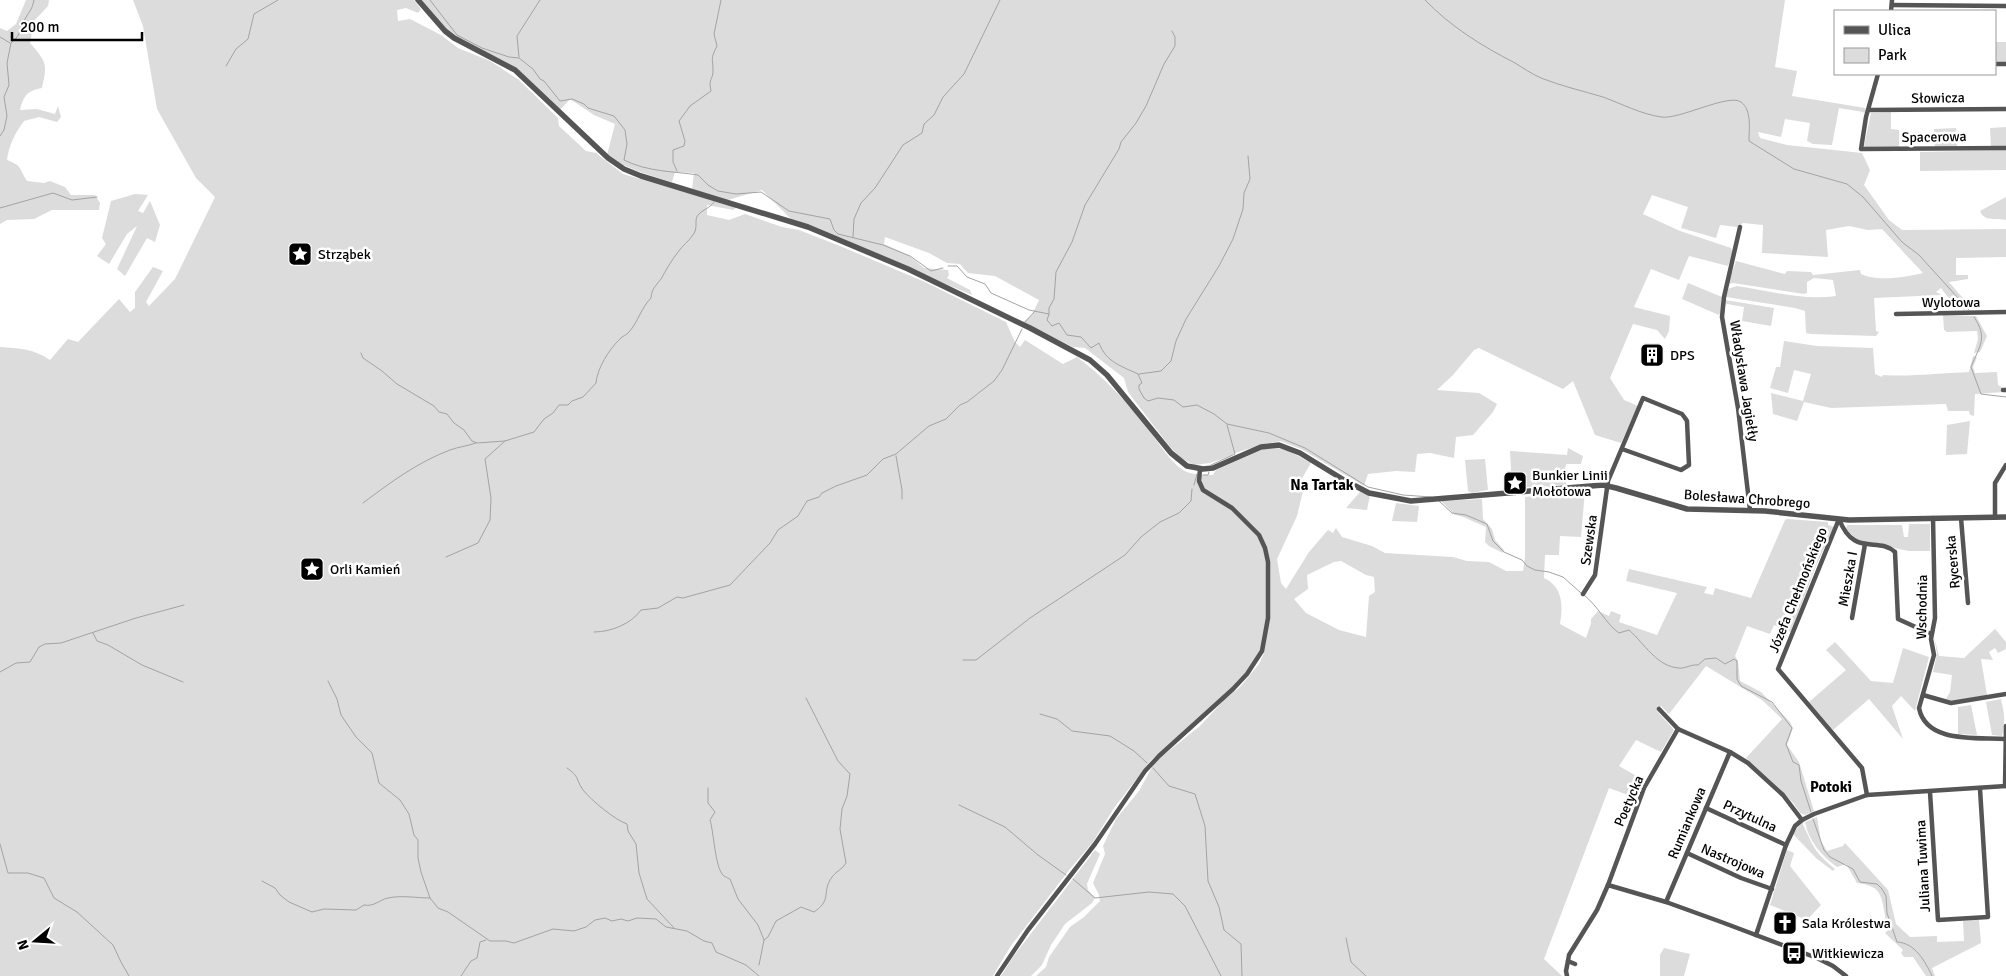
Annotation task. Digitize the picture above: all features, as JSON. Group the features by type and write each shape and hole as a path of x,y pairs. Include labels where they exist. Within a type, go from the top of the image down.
{"street":[{"path":"418,0 445,31 454,38 515,70 608,158 624,169 641,176 799,224 908,269 1030,328 1090,360 1107,374 1176,459 1187,466 1200,469 1199,481 1203,490 1232,508 1259,535 1266,548 1268,562 1268,618 1262,651 1247,674 1233,689 1148,767 1099,838 1028,930 997,976"},
{"path":"1892,2 2006,6"},
{"path":"1870,110 1878,75"},
{"name":"Słowicza","path":"1870,110 2006,109"},
{"name":"Spacerowa","path":"1870,110 1866,117 1861,149 2006,148"},
{"name":"Władysława Jagiełły","path":"1740,228 1724,297 1722,317 1738,408 1750,510"},
{"name":"Wylotowa","path":"1896,314 2006,312"},
{"name":"Szewska","path":"1583,594 1595,576 1608,486 1622,449 1643,398 1682,414 1686,418 1688,465 1681,470 1622,449"},
{"name":"Bolesława Chrobrego","path":"1200,469 1213,468 1261,447 1279,445 1300,453 1369,493 1411,502 1608,486 1687,509 1750,510 1870,521 2006,517"},
{"path":"1995,517 1995,483 2006,465"},
{"name":"Wschodnia","path":"1933,518 1934,618 1931,634 1934,655 1919,708 1921,716 1929,726 1956,737 2005,739"},
{"name":"Rycerska","path":"1961,518 1968,604"},
{"path":"1839,519 1847,534 1856,542 1890,548 1895,552 1898,619 1931,634"},
{"name":"Józefa Chełmońskiego","path":"1839,519 1778,669 1862,768 1867,796"},
{"name":"Mieszka I","path":"1852,618 1865,544"},
{"path":"1923,695 1951,703 2006,694"},
{"path":"1659,709 1678,729 1730,752 1748,763 1792,805 1802,820"},
{"path":"1756,935 1790,833 1802,820 1851,800 1867,796 2005,786 2006,726"},
{"name":"Poetycka","path":"1568,961 1573,948 1597,910 1608,885 1644,788 1678,729"},
{"name":"Rumiankowa","path":"1666,902 1730,752"},
{"name":"Juliana Tuwima","path":"1930,792 1938,920 1988,917 1980,789"},
{"name":"Przytulna","path":"1706,808 1786,845"},
{"name":"Nastrojowa","path":"1687,853 1741,878 1772,888"},
{"path":"1608,885 1666,902 1756,935 1824,962 1846,976"},
{"path":"1567,976 1568,961 1576,964"}],"green space":[{"path":"26,0 49,0 48,6 34,21 30,43 44,63 45,73 42,88 27,94 20,110 37,109 55,114 58,106 61,117 57,122 39,117 24,121 13,139 7,160 20,168 27,181 44,183 50,181 65,187 71,195 95,195 100,203 99,210 52,210 34,219 7,220 0,224 0,28 7,31 16,24"},
{"path":"133,0 414,0 421,9 418,13 406,8 397,10 398,21 410,19 441,35 458,48 490,61 519,80 558,118 559,126 586,151 596,153 623,174 737,207 733,210 707,205 707,215 729,220 745,214 782,227 799,230 840,246 925,282 1006,322 1015,342 1020,347 1025,340 1063,364 1077,357 1096,372 1123,399 1168,456 1186,472 1213,475 1216,470 1266,448 1279,448 1311,463 1298,485 1303,491 1297,516 1277,559 1281,583 1286,589 1309,552 1328,530 1333,533 1336,528 1342,537 1372,546 1385,553 1453,557 1467,561 1489,562 1506,571 1523,571 1525,557 1525,497 1585,490 1581,537 1560,536 1559,555 1545,555 1544,578 1555,586 1560,597 1560,624 1586,638 1591,619 1598,611 1609,616 1611,611 1621,615 1619,622 1657,635 1677,593 1626,581 1629,569 1707,587 1704,593 1713,595 1715,588 1751,598 1785,520 1828,522 1828,525 1834,527 1816,566 1791,632 1774,625 1770,634 1747,626 1735,656 1738,661 1740,681 1761,692 1790,722 1793,728 1787,745 1799,762 1814,811 1805,815 1800,813 1777,786 1746,758 1782,719 1762,700 1706,666 1669,714 1661,706 1657,711 1674,730 1661,752 1636,740 1619,766 1645,781 1636,798 1609,788 1544,959 1562,976 1036,976 1046,967 1049,957 1070,927 1084,917 1100,901 1093,883 1105,854 1103,846 1116,819 1139,791 1155,762 1200,726 1224,700 1240,687 1259,664 1265,651 1240,682 1191,729 1151,760 1114,808 1093,842 1010,947 993,976 0,976 0,347 32,351 50,360 68,339 78,342 119,299 130,312 135,308 135,292 153,267 163,271 146,302 149,306 175,279 215,197 196,178 157,109 143,26","holes":["1341,561 1366,575 1374,577 1375,592 1369,596 1366,637 1339,630 1306,613 1294,599 1308,589 1307,575 1334,562"]},
{"path":"419,0 1785,0 1775,67 1797,71 1792,96 1865,108 1866,111 1864,113 1839,108 1832,145 1813,144 1807,141 1810,123 1785,119 1781,137 1758,132 1760,138 1787,145 1862,153 1870,170 1864,185 1889,220 1902,230 2006,229 2006,257 1956,258 1956,275 1968,275 1968,279 1949,282 1969,305 1965,310 1955,307 1941,288 1936,292 1942,295 1874,298 1876,331 1879,332 1876,336 1811,334 1806,333 1805,311 1726,297 1728,289 1737,286 1799,296 1836,296 1833,280 1814,278 1807,282 1807,293 1804,294 1733,283 1728,284 1736,261 1785,274 1787,271 1811,272 1813,275 1860,270 1861,274 1883,278 1923,273 1882,229 1868,230 1849,226 1826,230 1828,257 1762,253 1763,225 1743,223 1737,227 1720,225 1716,238 1681,228 1688,207 1652,195 1643,214 1680,231 1731,248 1733,253 1728,266 1689,256 1679,280 1651,269 1634,307 1670,316 1669,331 1665,339 1657,330 1633,324 1610,378 1624,400 1638,406 1621,443 1595,435 1573,381 1563,389 1479,348 1474,350 1453,375 1437,390 1479,393 1497,404 1493,412 1473,435 1456,437 1454,458 1430,453 1417,454 1415,472 1396,471 1368,474 1364,486 1301,449 1280,441 1235,453 1210,463 1194,465 1181,458 1170,447 1128,392 1124,378 1085,348 1073,347 1023,322 1032,315 1039,300 995,276 968,273 960,264 947,263 929,253 885,237 884,244 908,255 924,268 948,270 949,275 947,278 970,290 972,295 791,219 762,190 728,200 692,189 694,173 675,172 672,182 630,168 607,155 615,124 594,115 570,99 560,110 504,61 468,45 448,31"},
{"path":"1996,42 2006,42 2006,62 1996,62"},
{"path":"1891,112 1891,129 1899,130 1899,148 1865,148 1871,113"},
{"path":"2006,127 2006,146 1991,146 1990,128"},
{"path":"1956,128 1957,147 1935,147 1934,129"},
{"path":"2006,150 2006,170 1920,171 1920,152"},
{"path":"135,194 148,195 138,211 143,213 150,201 160,225 155,242 147,238 125,276 117,269 137,226 127,234 109,264 97,256 106,244 102,238 111,201"},
{"path":"2006,197 2006,220 1984,217 1980,211"},
{"path":"1688,283 1722,297 1719,315 1682,299"},
{"path":"1725,300 1774,308 1771,326 1742,321 1744,307 1727,304 1727,306"},
{"path":"1943,315 1976,316 1987,336 1980,352 1974,353 1978,339 1977,331 1947,332 1944,330"},
{"path":"1784,341 1817,346 1873,348 1875,374 1882,377 1883,375 1969,372 1973,356 1977,357 1973,367 1975,373 1997,372 1998,385 2003,388 2004,392 1975,394 1974,416 1970,415 1969,411 1948,411 1946,404 1831,408 1804,402 1797,421 1773,414 1771,393 1803,401 1811,374 1794,370 1788,393 1770,388 1776,367 1780,367"},
{"path":"1970,421 1967,454 1946,455 1947,425"},
{"path":"1568,448 1583,456 1581,464 1566,464 1564,478 1567,485 1512,488 1510,451 1567,455"},
{"path":"1485,459 1488,490 1472,493 1468,491 1465,460"},
{"path":"1360,492 1370,495 1367,510 1346,508"},
{"path":"1482,499 1483,519 1492,529 1495,540 1504,550 1503,553 1485,542 1486,527 1455,515 1441,501"},
{"path":"1396,503 1419,506 1417,522 1392,521"},
{"path":"1909,524 1930,524 1930,551 1909,551 1859,541 1846,530 1847,525 1902,525 1904,537 1908,537"},
{"path":"1995,629 2006,642 2006,649 1998,653 1995,648 1989,652 1993,660 1981,659 1987,695 1953,701 1946,699 1950,692 1952,675 1933,672 1937,654 1934,636 1939,656 1964,658"},
{"path":"1835,642 1871,681 1893,683 1903,648 1929,657 1915,711 1901,696 1892,706 1903,739 1869,699 1833,730 1809,702 1846,670 1826,650"},
{"path":"2001,699 2004,718 2002,736 1992,735 1986,702"},
{"path":"1971,705 1977,735 1958,734 1958,707"},
{"path":"1817,817 1821,841 1827,851 1843,846 1845,843 1888,890 1896,924 1910,937 1937,936 1937,942 1964,941 1963,921 1979,920 1981,943 1932,968 1935,976 1926,976 1913,957 1904,957 1901,953 1903,950 1885,933 1888,930 1883,923 1886,920 1883,905 1876,890 1866,884 1857,883 1846,864 1837,867 1816,848 1809,836 1805,822"},
{"path":"1802,822 1815,848 1835,869 1833,871 1816,858 1793,834"},
{"path":"1095,850 1100,854 1087,884 1088,890 1095,898 1092,903 1065,924 1051,945 1042,965 1031,976 1001,976 1013,957"},
{"path":"1787,850 1794,853 1790,866 1821,905 1807,920 1770,905"},
{"path":"1664,948 1690,954 1684,976 1660,976 1660,955"}],"waterway":[{"path":"0,136 4,130 7,116 4,97 9,85 7,63 11,43 19,34 34,0"},
{"path":"226,66 236,49 248,39 254,14 278,0"},
{"path":"430,0 457,35 482,48 509,57 519,58 533,69 560,101 572,99 584,104 588,108 614,116 625,130 627,144 624,160 651,169 698,175 708,185 718,191 736,194 761,192 789,211 830,219 834,230 838,234 883,245 910,256 931,271 943,268"},
{"path":"519,57 517,36 540,0"},
{"path":"677,171 673,162 673,150 684,146 685,141 679,121 690,106 711,91 713,56 717,46 714,34 721,0"},
{"path":"853,237 854,219 861,203 875,188 903,145 922,133 924,124 934,115 943,97 964,74 1000,0"},
{"path":"1425,0 1445,19 1467,35 1538,76 1556,84 1603,97 1646,114 1669,117 1726,101 1735,100 1741,102 1747,110 1749,141 1794,169 1847,184 1863,197 1902,242 1919,255 1969,310"},
{"path":"1049,314 1049,308 1054,299 1056,272 1072,242 1085,205 1119,149 1121,142 1146,106 1164,64 1175,46 1175,37 1172,31"},
{"path":"0,37 10,43"},
{"path":"1139,374 1161,371 1171,361 1176,341 1186,319 1219,266 1233,239 1243,209 1244,193 1250,179 1248,156"},
{"path":"0,208 53,193 72,200 97,197"},
{"path":"361,353 363,358 397,384 434,406 439,412 447,414 454,423 464,430 472,441 477,443 505,441 534,432 559,405 568,405 572,401 583,397 596,383 601,366 608,354 616,343 632,328 671,262 695,232 697,216 714,202"},
{"path":"948,266 957,266 967,277 985,284 991,293 1029,310 1049,314 1047,320 1052,326 1059,323 1067,335 1081,337 1091,348 1099,343 1110,359 1138,374 1142,383 1139,385 1139,389 1148,401 1158,398 1174,400 1183,407 1197,405 1227,424 1269,433 1305,448 1368,487 1403,495 1431,497"},
{"path":"1025,322 1035,311"},
{"path":"1974,317 1982,336 1980,347 1971,367 1981,394 2006,397"},
{"path":"594,632 607,631 620,626 632,619 641,610 658,608 677,597 683,598 730,585 770,543 778,530 798,516 807,501 819,497 822,493 836,486 867,475 883,459 896,454 929,426 946,419 960,405 967,402 994,381 1002,370 1022,329"},
{"path":"1211,465 1235,454 1227,425"},
{"path":"446,557 478,543 490,520 491,498 485,459 505,441"},
{"path":"363,503 394,480 427,460 450,450 476,443"},
{"path":"896,456 902,499"},
{"path":"1203,475 1208,475 1209,472"},
{"path":"1194,485 1197,474"},
{"path":"963,660 976,660 1030,618 1125,555 1141,537 1160,522 1179,513 1191,501 1192,489"},
{"path":"1439,501 1452,513 1466,515 1487,524 1493,541 1504,552 1522,560 1527,566 1535,570 1563,577 1581,593"},
{"path":"1584,595 1594,604 1614,629 1619,633 1629,630 1651,654 1671,667 1684,668 1698,665 1705,659 1716,658 1725,664 1734,659 1737,661 1737,679 1741,686 1772,702 1792,728 1786,744 1793,762 1799,765 1801,781 1811,812"},
{"path":"0,672 16,663 30,662 39,647 45,644 61,643 136,618 184,605"},
{"path":"93,633 97,641 108,645 142,665 183,682"},
{"path":"328,681 337,699 341,715 356,737 372,753 379,783 400,800 409,814 414,835 418,840 418,858 421,872 430,898 438,908 448,912 490,941 514,943 553,929 574,931 586,927 595,920 605,918 612,921 621,919 628,921 637,918 656,919 666,927 687,931 704,941 712,943 716,952 746,965 759,976"},
{"path":"759,965 764,940 768,937 776,921 801,907 814,912 823,903 827,887 833,875 846,863 840,829 842,809 847,796 850,774 838,761 806,698"},
{"path":"1040,714 1057,719 1072,731 1110,736 1134,751 1147,763"},
{"path":"567,768 576,776 583,790 592,799 610,814 627,824 628,831 636,844 639,873 647,899 674,928"},
{"path":"1153,768 1169,786 1195,794 1205,826 1208,881 1219,907 1224,930 1241,944 1242,976"},
{"path":"708,788 708,803 715,812 710,820 720,871 730,879 738,899 758,925 764,940"},
{"path":"959,805 1005,827 1038,855 1066,875"},
{"path":"1813,819 1824,850 1830,857 1853,869 1860,882 1877,884 1882,889 1886,896 1887,913 1897,942 1914,949 1923,959 1932,976"},
{"path":"0,844 8,873 28,873 44,878 54,898 77,912 113,945 129,976"},
{"path":"1073,879 1095,898 1149,892 1173,894 1185,906 1221,976"},
{"path":"262,881 275,888 289,902 312,912 324,909 356,910 364,905 371,905 393,897 430,898"},
{"path":"1346,938 1351,962 1366,976"},
{"path":"461,976 471,961 477,958 480,942 486,940"}],"place":[{"name":"Strząbek","path":"300,254"},
{"name":"DPS","path":"1652,355"},
{"name":"Bunkier Linii Mołotowa","path":"1515,483"},
{"name":"Orli Kamień","path":"312,569"},
{"name":"Sala Królestwa","path":"1785,923"},
{"name":"Witkiewicza","path":"1794,953"}],"district":[{"name":"Na Tartak","path":"1322,485"},
{"name":"Potoki","path":"1831,787"}]}
